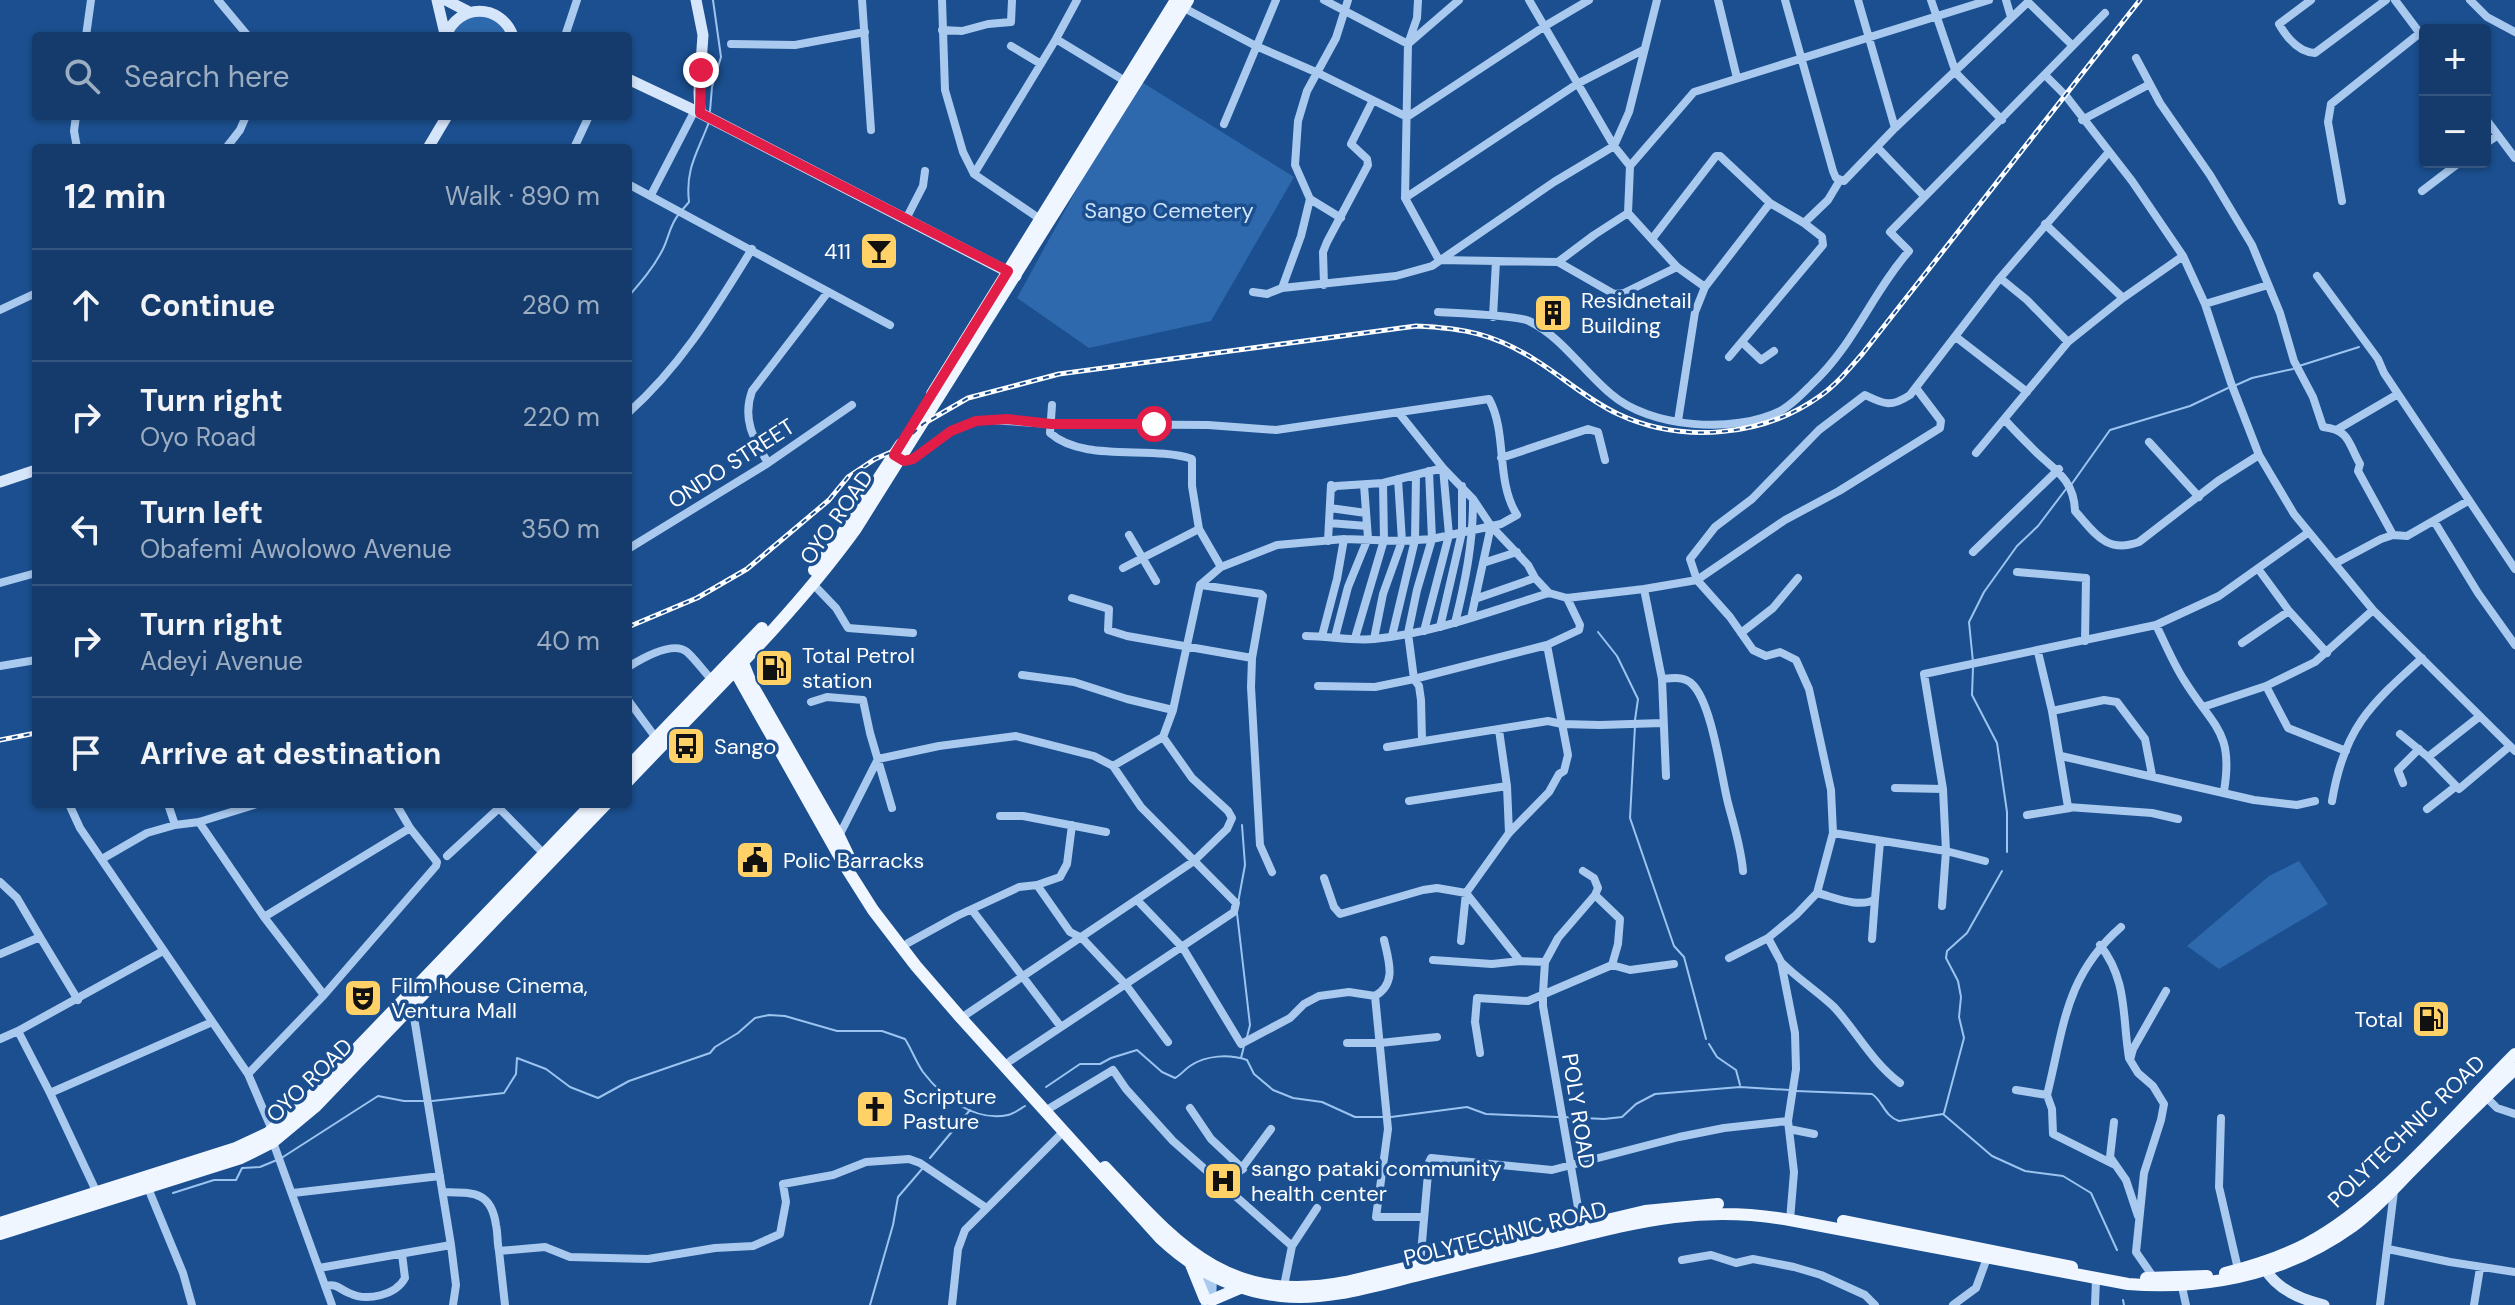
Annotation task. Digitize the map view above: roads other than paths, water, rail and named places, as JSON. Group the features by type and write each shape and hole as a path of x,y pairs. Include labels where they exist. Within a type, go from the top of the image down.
{"main road":[{"path":"437,0 445,32"},
{"path":"446,0 469,12"},
{"path":"696,0 703,35 700,79 704,115"},
{"name":"OYO ROAD","path":"632,777 822,561 897,457 1012,274 1125,81 1183,3"},
{"name":"OYO ROAD","path":"1043,222 1183,3"},
{"path":"448,32 454,21 478,10 502,18 512,32"},
{"path":"680,102 700,79"},
{"path":"632,81 680,102 1012,274"},
{"path":"430,144 445,120"},
{"name":"OYO ROAD","path":"736,662 813,584 855,530 897,457"},
{"path":"1,481 32,471"},
{"name":"POLYTECHNIC ROAD","path":"736,662 744,689 839,836 847,856 908,943 964,1016 1010,1061 1054,1115 1063,1132 1172,1249 1190,1262 1283,1292 1420,1265 1453,1262"},
{"name":"POLYTECHNIC ROAD","path":"736,662 751,683 842,861 873,910 916,966 1152,1217 1211,1270 1240,1288 1339,1293 1582,1231 1645,1211 1697,1204 1749,1205 1987,1258 2128,1284 2182,1287 2221,1282 2328,1243 2365,1217 2515,1069"},
{"path":"715,685 744,689"},
{"name":"OYO ROAD","path":"632,763 715,685"},
{"name":"OYO ROAD","path":"0,1234 241,1158 315,1107 534,872 544,854 588,808"},
{"name":"OYO ROAD","path":"0,1223 272,1136 534,872 602,808"},
{"name":"POLYTECHNIC ROAD","path":"1791,1216 1896,1230 2126,1277 2206,1276 2269,1264 2315,1239 2354,1212 2416,1155 2515,1054"},
{"path":"1190,1262 1208,1302 1240,1288"},
{"path":"2269,1264 2281,1286 2297,1297 2324,1305"}],"street":[{"path":"87,32 91,0"},
{"path":"218,0 245,32"},
{"path":"566,32 577,0"},
{"path":"862,0 871,130"},
{"path":"942,0 945,90 963,152 974,174 1043,222"},
{"path":"942,30 962,31 1011,22 1012,0"},
{"path":"974,174 1077,0"},
{"path":"1224,124 1276,0"},
{"path":"1324,0 1408,44"},
{"path":"1341,218 1310,199 1297,173 1296,131 1303,104 1336,38 1348,0"},
{"path":"1418,0 1417,18 1408,44 1405,198 1439,260"},
{"path":"1408,44 1459,0"},
{"path":"1529,0 1614,146 1630,166"},
{"path":"1407,117 1589,0"},
{"path":"1253,292 1267,294 1282,288 1415,272 1439,260 1554,182 1614,146 1629,112 1657,0"},
{"path":"1718,0 1737,78"},
{"path":"1785,0 1833,171 1840,180"},
{"path":"1858,0 1895,128"},
{"path":"1931,0 1956,73 2002,120"},
{"path":"1705,287 1677,267 1628,213 1630,166 1689,96 1868,36 1989,0"},
{"path":"2006,0 2011,17"},
{"path":"2311,0 2279,24 2296,46 2310,53 2315,53 2386,0"},
{"path":"2470,0 2487,17 2515,32"},
{"path":"2397,1 2419,32"},
{"path":"1840,180 1848,179 1895,128 2028,2 2072,45"},
{"path":"1183,3 1256,46 1407,117"},
{"path":"1438,312 1516,317 1531,322 1550,334 1614,397 1638,411 1712,425 1764,418 1782,410 1813,384 1851,341 1876,296 1909,251 1890,232 2105,13"},
{"path":"731,44 795,45 865,32"},
{"path":"2342,201 2328,122 2331,104 2419,38"},
{"path":"1056,39 1125,81"},
{"path":"1011,46 1041,64"},
{"path":"1405,198 1577,84 1643,50"},
{"path":"2136,58 2252,245 2280,313 2294,361 2313,397 2323,427 2345,433 2360,464 2358,471 2393,535"},
{"path":"2046,76 2066,96 2159,217 2183,256 2205,304 2232,387 2259,455 2294,514 2373,610 2512,749 2462,788 2455,787 2428,757 2400,734"},
{"path":"2082,120 2150,84"},
{"path":"1324,285 1323,252 1368,165 1367,159 1351,144 1372,102"},
{"path":"651,195 704,115"},
{"path":"75,120 76,144"},
{"path":"229,144 244,120"},
{"path":"576,144 587,120"},
{"path":"2491,126 2515,158"},
{"path":"2491,140 2498,135"},
{"path":"1878,148 1924,196"},
{"path":"1729,958 1768,938 1817,893 1833,833 1831,790 1803,674 1796,660 1780,652 1766,656 1757,654 1697,580 1690,559 1708,535 1759,493 1819,430 1862,396 1868,396 1877,403 1897,403 1916,388 2000,278 2108,153"},
{"path":"1652,239 1716,156 1720,156 1770,203 1822,237 1823,245 1729,357"},
{"path":"2422,191 2452,168"},
{"path":"906,219 923,186 925,171"},
{"path":"1804,223 1828,200 1840,180"},
{"path":"632,186 890,325"},
{"path":"1282,288 1301,236 1310,199"},
{"path":"1678,421 1695,312 1705,287 1770,203"},
{"path":"1558,262 1628,213"},
{"path":"2045,224 2123,298"},
{"path":"632,409 673,368 704,327 752,249"},
{"path":"1976,453 2068,342 2183,256"},
{"path":"1439,260 1558,262 1614,294 1624,293 1677,267"},
{"path":"1493,317 1496,261"},
{"path":"2317,276 2378,359 2384,373 2515,569"},
{"path":"2000,278 2027,300 2068,342"},
{"path":"2205,304 2268,285"},
{"path":"768,463 752,437 747,405 752,391 828,292"},
{"path":"0,310 32,295"},
{"path":"1956,337 2027,392"},
{"path":"1743,343 1761,360 1774,351"},
{"path":"1399,413 1443,468 1473,499 1491,526 1517,552 1535,578 1549,593 1567,598 1697,580 1785,520 1839,491 1940,428 1941,421 1916,388"},
{"path":"2338,429 2398,394"},
{"path":"897,457 913,459 951,431 976,421 1007,419 1051,424 1208,425 1261,431 1489,399 1497,415 1501,458 1509,498 1517,515 1491,526 1432,539 1402,541 1368,538 1277,545 1221,567 1200,585 1173,710 1163,737 1113,766"},
{"name":"ONDO STREET","path":"632,547 768,463 852,405"},
{"path":"1052,405 1050,433 1062,441 1100,450 1192,459 1192,486 1199,529 1221,567"},
{"path":"2005,420 2034,450 2059,469 2075,502 2075,511 2110,545 2126,547 2139,542 2259,455"},
{"path":"1501,458 1588,429 1598,432 1605,460"},
{"path":"2149,442 2199,497"},
{"path":"1328,541 1331,487 1383,483 1443,468"},
{"path":"1424,631 1449,535 1443,468"},
{"path":"1973,552 2059,469"},
{"path":"1422,740 1421,700 1419,686 1414,679 1408,633 1432,539 1429,471"},
{"path":"1392,636 1415,540 1416,476"},
{"path":"1374,639 1383,594 1402,541 1398,479"},
{"path":"1355,638 1384,540 1383,483"},
{"path":"1335,637 1348,587 1368,538 1364,485"},
{"path":"1440,627 1462,532 1462,486"},
{"path":"1455,623 1466,579 1473,530 1473,499"},
{"path":"2336,563 2381,539 2393,535 2407,536 2468,501"},
{"path":"1330,508 1366,513"},
{"path":"2434,521 2478,593 2515,645"},
{"path":"1329,523 1367,526"},
{"path":"1471,618 1491,526"},
{"path":"1123,568 1199,529"},
{"path":"1942,906 1946,851 1943,789 1924,674 2156,625 2219,596 2309,532"},
{"path":"1129,535 1156,581"},
{"path":"1322,636 1344,539"},
{"path":"1483,563 1517,552"},
{"path":"2259,570 2289,611 2327,653"},
{"path":"2017,572 2086,578 2085,641"},
{"path":"0,583 32,574"},
{"path":"1475,599 1535,578"},
{"path":"1741,633 1773,608 1798,578"},
{"path":"813,584 840,612 848,628 913,633"},
{"path":"1200,585 1262,595 1252,658 1251,687 1260,845 1272,872"},
{"path":"1644,589 1662,679 1666,776"},
{"path":"1306,636 1374,639 1424,631 1549,593"},
{"path":"1072,598 1109,609 1108,630 1252,658"},
{"path":"1318,686 1375,687 1547,645 1579,630 1580,625 1567,598"},
{"path":"2203,707 2266,686 2303,669 2327,653 2373,610"},
{"path":"2242,643 2289,611"},
{"path":"2156,625 2183,679 2223,738 2228,752 2224,791"},
{"path":"1461,941 1466,893 1509,833 1549,792 1567,766 1568,755 1547,645"},
{"path":"632,665 652,653 681,649 715,685"},
{"path":"2038,652 2070,808"},
{"path":"2332,801 2337,774 2359,720 2422,658"},
{"path":"0,666 32,661"},
{"path":"1022,675 1074,682 1173,710"},
{"path":"1662,679 1684,678 1695,686 1718,747 1728,805 1742,853 1743,871"},
{"path":"2266,686 2288,728 2346,751"},
{"path":"811,702 827,697 863,700 892,808"},
{"path":"2052,711 2104,700 2117,702 2145,739 2152,775"},
{"path":"632,705 656,738"},
{"path":"2428,757 2480,716"},
{"path":"1387,747 1548,721 1562,724 1662,723"},
{"path":"1499,730 1507,786 1509,833"},
{"path":"878,759 939,746 1016,736 1077,750 1113,766 1141,807 1237,906 1234,912 1183,948 1010,1061"},
{"path":"964,1016 1138,901 1194,861 1227,829 1232,818 1228,811 1192,778 1163,737"},
{"path":"2403,783 2398,770 2419,749"},
{"path":"2061,756 2286,805 2315,801"},
{"path":"839,836 878,759"},
{"path":"1409,801 1507,786"},
{"path":"2427,809 2455,787"},
{"path":"1895,788 1943,789"},
{"path":"71,808 80,828 248,1074 332,1305"},
{"path":"169,808 175,825"},
{"path":"102,859 147,833 244,808"},
{"path":"248,1074 324,995 436,866 437,862 398,808"},
{"path":"447,856 495,808"},
{"path":"497,808 544,854"},
{"path":"2027,815 2070,808 2138,812 2178,819"},
{"path":"1000,816 1023,816 1106,832"},
{"path":"199,822 264,917 324,995"},
{"path":"908,943 1019,887 1060,877 1065,871 1072,825"},
{"path":"264,917 410,828"},
{"path":"1833,833 1946,851 1985,861"},
{"path":"1872,939 1880,842"},
{"path":"1433,960 1502,964 1545,962 1558,938 1598,888 1597,883 1583,871"},
{"path":"1324,878 1334,907 1340,914 1423,890 1437,888 1466,893 1520,961"},
{"path":"0,882 17,898 78,1000"},
{"path":"1037,885 1070,932 1082,938 1126,985 1168,1042"},
{"path":"1817,893 1859,903 1875,899"},
{"path":"1595,895 1620,919 1612,965"},
{"path":"1138,901 1183,948 1241,1044 1290,1018 1304,1004 1319,996 1349,992 1375,996 1390,979 1384,940"},
{"path":"972,910 1061,1027"},
{"path":"2115,1165 2053,1134 2052,1109 2047,1095 2068,1002 2100,945 2121,927"},
{"path":"0,954 40,937"},
{"path":"1768,938 1781,962 1795,1033 1796,1069 1788,1125 1794,1172 1791,1216"},
{"path":"2100,945 2114,963 2120,984 2126,1010 2130,1060 2164,1104 2144,1173 2136,1252 2154,1278"},
{"path":"0,1039 78,1000 163,951"},
{"name":"POLY ROAD","path":"1545,962 1543,1006 1582,1231"},
{"path":"1781,962 1833,1006 1880,1068 1900,1083"},
{"path":"1480,1053 1475,1022 1477,998 1528,1001 1612,965 1630,970 1674,964"},
{"path":"2130,1060 2133,1049 2166,991"},
{"path":"1375,996 1388,1129 1376,1217 1424,1217"},
{"path":"412,1005 451,1245 456,1285 453,1305"},
{"path":"50,1093 212,1022"},
{"path":"18,1031 97,1193"},
{"path":"1347,1043 1437,1037"},
{"path":"1054,1115 1113,1070 1173,1141 1292,1246"},
{"path":"2016,1090 2047,1095"},
{"path":"2486,1097 2497,1108 2515,1114"},
{"path":"1190,1108 1211,1139 1243,1169"},
{"path":"2221,1118 2219,1187 2238,1269"},
{"path":"2114,1122 2110,1150 2115,1165 2126,1180 2139,1221"},
{"path":"1420,1265 1430,1159 1539,1170 1570,1167 1724,1128 1788,1125 1814,1134"},
{"path":"1214,1191 1228,1187 1271,1129"},
{"path":"952,1305 958,1249 969,1225 1063,1132"},
{"path":"499,1251 545,1247 570,1257 648,1259 715,1248 753,1246 780,1234 786,1202 783,1184 816,1180 866,1162 889,1159 920,1163 985,1207"},
{"path":"293,1193 440,1176"},
{"path":"148,1188 183,1273 192,1305"},
{"path":"2380,1305 2394,1188"},
{"path":"443,1192 474,1193 485,1198 494,1213 505,1305"},
{"path":"1283,1292 1292,1246 1317,1208"},
{"path":"319,1268 451,1245"},
{"path":"2388,1249 2515,1272"},
{"path":"325,1286 337,1285 357,1296 390,1293 397,1290 405,1278 402,1254"},
{"path":"1682,1260 1711,1255 1736,1263 1753,1259 1794,1267 1821,1275 1865,1295 1875,1305"},
{"path":"1953,1305 1976,1288 1987,1258"},
{"path":"2474,1305 2480,1268"},
{"path":"1208,1302 1211,1270"},
{"path":"2095,1305 2096,1279"},
{"path":"2182,1287 2186,1305"}],"waterway":[{"path":"710,111 712,87 721,57 713,0"},
{"path":"683,209 689,202 693,160 709,122"},
{"path":"632,292 656,262 679,214"},
{"path":"2299,366 2359,347"},
{"path":"2234,386 2252,378 2293,369"},
{"path":"2071,485 2110,430 2190,406 2228,388"},
{"path":"1973,662 1969,622 1984,592 2017,546 2038,526 2066,489"},
{"path":"1598,632 1617,656 1638,699 1635,720"},
{"path":"1973,668 1972,695 1997,743 2007,812 2007,852"},
{"path":"1635,726 1630,818 1674,946 1684,957 1706,1039"},
{"path":"1238,903 1245,865 1242,825"},
{"path":"1944,1113 1964,1038 1959,1017 1961,997 1958,981 1946,958 1947,951 1967,933 2002,871"},
{"path":"1237,913 1250,1025 1247,1037"},
{"path":"432,1101 504,1093 516,1074 517,1058 546,1069 570,1087 598,1098 629,1081 710,1053 755,1018 769,1015 785,1016 837,1031 882,1031 905,1039 923,1072 960,1106 995,1116 1010,1114 1025,1106"},
{"path":"1709,1044 1717,1057 1736,1070 1740,1085"},
{"path":"1241,1058 1244,1046"},
{"path":"1046,1087 1080,1064 1100,1064 1137,1050 1162,1072 1175,1078 1203,1060 1233,1057 1247,1060 1254,1074 1273,1090 1293,1098 1322,1102 1355,1117 1384,1117"},
{"path":"1564,1117 1622,1117 1636,1104 1655,1094 1740,1087 1790,1090"},
{"path":"1796,1091 1872,1094 1890,1116 1899,1121 1943,1114 1992,1156 2025,1171 2063,1176 2091,1193 2117,1250"},
{"path":"283,1157 378,1096 426,1101"},
{"path":"1391,1117 1467,1107 1486,1114 1558,1117"},
{"path":"930,1158 970,1110"},
{"path":"173,1193 214,1180 236,1180 242,1168 260,1167 277,1160"},
{"path":"870,1305 898,1197 922,1169"},
{"path":"2123,1300 2124,1305"}],"railway":[{"path":"632,625 697,598 747,569 829,500 848,477 875,459 896,450 923,424 968,398 1059,374 1416,326 1464,331 1507,344 1618,414 1669,430 1722,432 1748,428 1798,410 1838,381 1863,353 2140,0"},
{"path":"0,740 32,734"}],"place":[{"name":"411","path":"879,251"},
{"name":"Residnetail Building","path":"1553,313"},
{"name":"Total Petrol station","path":"774,668"},
{"name":"Sango","path":"686,746"},
{"name":"Polic Barracks","path":"755,860"},
{"name":"Film house Cinema, Ventura Mall","path":"363,998"},
{"name":"Total","path":"2431,1019"},
{"name":"Scripture Pasture","path":"875,1109"},
{"name":"sango pataki community health center","path":"1223,1181"}],"park label":[{"name":"Sango Cemetery","path":"1169,210"}]}
